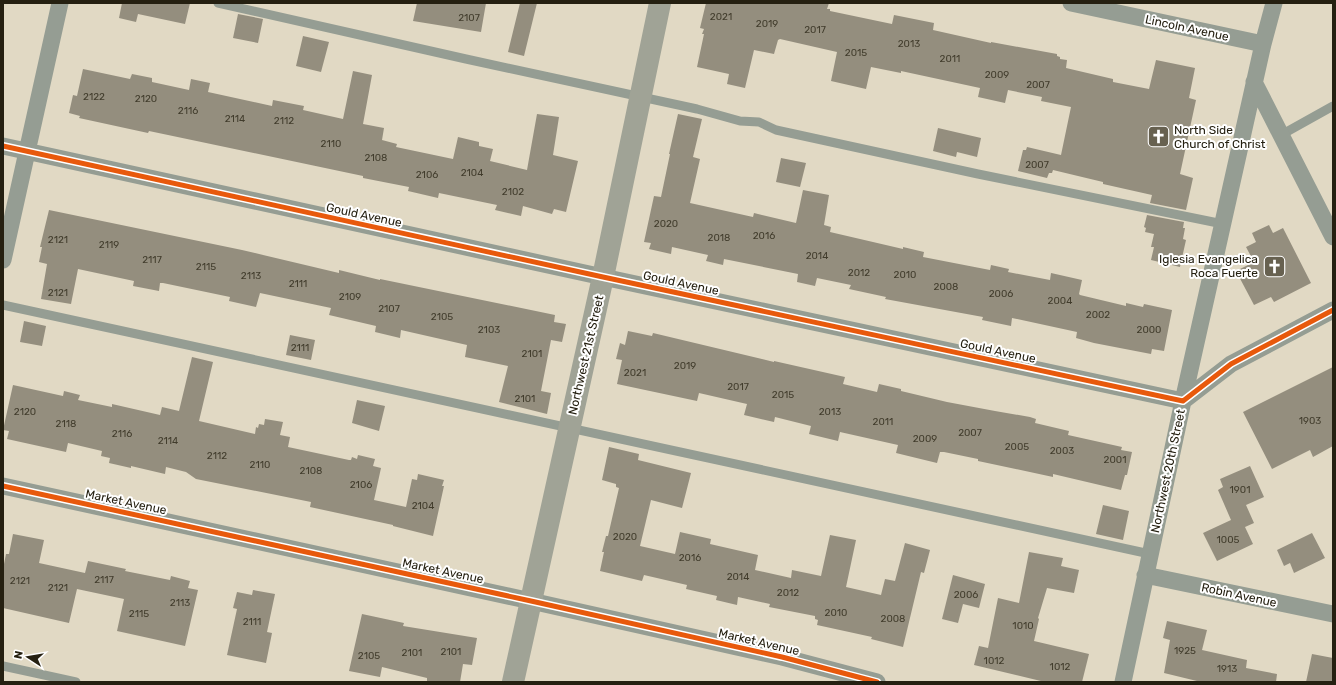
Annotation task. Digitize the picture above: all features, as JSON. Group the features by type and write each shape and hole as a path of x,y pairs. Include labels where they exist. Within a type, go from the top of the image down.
{"street":[{"path":"3,260 60,3"},
{"name":"Northwest 21st Street","path":"513,682 603,277 660,3"},
{"name":"Lincoln Avenue","path":"1071,3 1263,44"},
{"path":"1111,11 1128,3"},
{"name":"Northwest 20th Street","path":"1123,682 1183,401 1254,82 1274,3"},
{"path":"1254,82 1333,237"},
{"name":"Gould Avenue","path":"3,146 603,277 1183,401"},
{"path":"1183,401 1231,364 1333,310"},
{"name":"Market Avenue","path":"3,486 782,657 877,682"},
{"name":"Robin Avenue","path":"1145,575 1333,614"}],"lane":[{"path":"218,3 466,59 640,96 697,109 740,121 759,122 784,131 1223,224"},
{"path":"1281,135 1333,106"},
{"path":"3,305 1150,554"},
{"path":"3,666 76,682"}],"building":[{"path":"122,3 190,3 185,24 138,14 136,22 119,18"},
{"path":"417,3 486,3 481,32 413,21"},
{"path":"520,3 537,3 524,56 508,52"},
{"path":"706,3 829,3 827,9 830,9 830,11 892,24 894,15 934,23 933,30 991,43 1057,54 1060,59 1067,60 1066,68 1113,79 1113,82 1149,89 1156,60 1195,68 1189,98 1196,100 1180,174 1193,178 1186,210 1150,203 1152,195 1103,184 1103,182 1053,170 1052,173 1049,173 1047,178 1018,171 1023,150 1026,150 1027,147 1061,155 1071,107 1041,101 1042,97 1008,90 1005,103 978,97 980,88 901,71 901,73 871,67 866,89 831,81 837,52 780,39 778,40 774,54 754,50 745,88 727,84 729,74 697,67 704,34 702,34 704,29 700,28"},
{"path":"238,14 263,19 258,43 233,38"},
{"path":"303,36 329,42 321,72 296,66"},
{"path":"83,69 130,79 132,74 152,78 152,82 189,90 191,79 210,83 208,92 272,106 273,100 304,106 303,110 343,119 353,71 372,75 363,124 384,128 382,140 397,144 396,147 453,159 458,137 479,142 479,146 493,149 490,161 527,170 537,114 559,117 553,155 578,161 566,212 554,209 552,214 523,206 521,216 495,210 497,205 439,193 438,198 408,191 409,187 363,178 363,176 149,131 148,133 79,118 80,116 69,113 73,95 77,96"},
{"path":"678,114 702,119 693,157 700,159 690,203 753,217 754,213 796,223 803,190 829,195 824,225 831,227 830,232 903,249 903,247 924,252 923,257 990,270 991,265 1009,269 1008,272 1050,280 1051,273 1082,280 1080,295 1126,306 1126,303 1143,307 1144,304 1172,310 1164,351 1152,349 1151,354 1094,343 1076,338 1077,332 1012,318 1011,326 982,320 983,317 885,299 886,297 849,289 851,285 817,278 815,286 797,282 798,274 724,259 723,265 706,261 708,255 672,247 671,254 649,249 651,243 644,242 654,196 661,197"},
{"path":"938,128 981,138 977,157 957,152 956,157 933,151"},
{"path":"781,158 806,163 800,187 776,182"},
{"path":"49,210 242,250 339,273 339,270 380,280 555,315 554,322 566,324 562,342 551,340 541,391 551,393 547,414 499,402 508,366 465,357 467,345 401,330 400,338 375,332 376,326 329,315 331,308 260,293 256,307 229,301 230,297 163,283 160,283 159,291 133,286 134,281 78,269 71,304 41,299 47,264 39,262 42,247 40,247"},
{"path":"1147,215 1184,222 1183,228 1185,228 1183,239 1186,240 1180,267 1151,260 1154,247 1151,247 1154,234 1145,232 1146,228 1144,227"},
{"name":"Iglesia Evangelica Roca Fuerte","path":"1269,225 1273,233 1283,228 1311,283 1274,302 1271,297 1254,305 1236,271 1254,262 1246,247 1256,242 1252,233"},
{"path":"24,321 46,326 42,346 20,342"},
{"path":"628,331 652,336 653,333 774,362 845,377 843,384 877,392 879,384 947,402 1030,417 1036,419 1035,423 1069,431 1068,435 1122,447 1121,450 1132,452 1127,475 1125,475 1121,490 1053,474 1053,477 978,461 978,459 944,452 940,452 937,463 896,453 898,445 840,432 838,441 809,434 811,426 775,417 774,422 744,415 747,404 699,393 697,401 617,384 622,360 616,359 620,343 625,345"},
{"path":"290,335 315,340 311,360 286,355"},
{"path":"192,357 213,362 199,421 255,434 256,427 258,428 259,424 264,425 265,419 283,422 280,435 290,437 288,447 349,460 351,460 352,457 357,459 358,455 375,459 373,466 381,468 374,500 406,507 412,479 417,480 418,474 444,480 433,536 393,525 310,507 311,502 196,479 186,472 166,467 165,474 131,466 131,468 109,463 110,458 101,456 102,451 68,443 66,452 7,439 9,431 3,430 13,385 63,396 64,391 80,395 78,400 112,407 112,404 160,415 162,407 179,411"},
{"path":"1333,367 1333,446 1313,457 1310,450 1272,469 1243,412"},
{"path":"357,400 385,406 379,431 352,423"},
{"path":"609,447 639,454 638,460 691,473 682,508 651,500 640,546 675,554 680,532 711,539 710,544 758,555 755,570 791,578 792,570 821,576 830,535 856,540 846,587 881,595 885,579 895,581 905,543 930,550 924,573 921,572 903,647 871,639 872,637 817,625 818,620 815,619 815,616 769,607 770,604 738,597 737,605 716,600 717,596 686,589 687,585 644,575 642,581 600,571 604,552 602,552 606,536 608,536 619,488 616,487 616,484 602,480"},
{"path":"1250,466 1264,497 1246,505 1254,523 1245,527 1253,544 1217,561 1203,533 1231,520 1218,490 1223,487 1220,479"},
{"path":"1103,505 1129,511 1123,540 1096,534"},
{"path":"1312,533 1325,558 1294,573 1290,563 1284,566 1277,550"},
{"path":"13,534 44,540 39,563 85,573 88,561 126,569 125,571 170,580 171,576 190,581 188,588 198,590 185,646 117,631 124,599 77,589 69,623 3,608 3,569 6,554 9,554"},
{"path":"1029,552 1063,558 1061,566 1079,570 1074,593 1047,588 1038,618 1034,641 1089,654 1082,682 1045,682 974,665 979,646 988,648 998,598 1019,603"},
{"path":"953,575 985,584 979,608 963,604 958,623 942,619"},
{"path":"253,590 275,594 267,632 272,633 266,663 227,655 237,609 233,608 237,592 252,595"},
{"path":"362,614 404,623 403,626 477,638 472,665 463,664 460,682 427,682 427,678 382,667 380,677 349,671"},
{"path":"1167,621 1207,630 1202,650 1247,660 1246,668 1277,674 1276,682 1201,682 1164,673 1170,640 1163,638"},
{"path":"1312,654 1333,658 1333,682 1306,682"}],"cycle path":[{"path":"3,146 603,277 1183,401 1231,364 1333,310"},
{"path":"3,486 782,657 877,682"}],"place":[{"name":"North Side Church of Christ","path":"1158,137"},
{"name":"Iglesia Evangelica Roca Fuerte","path":"1274,266"}]}
